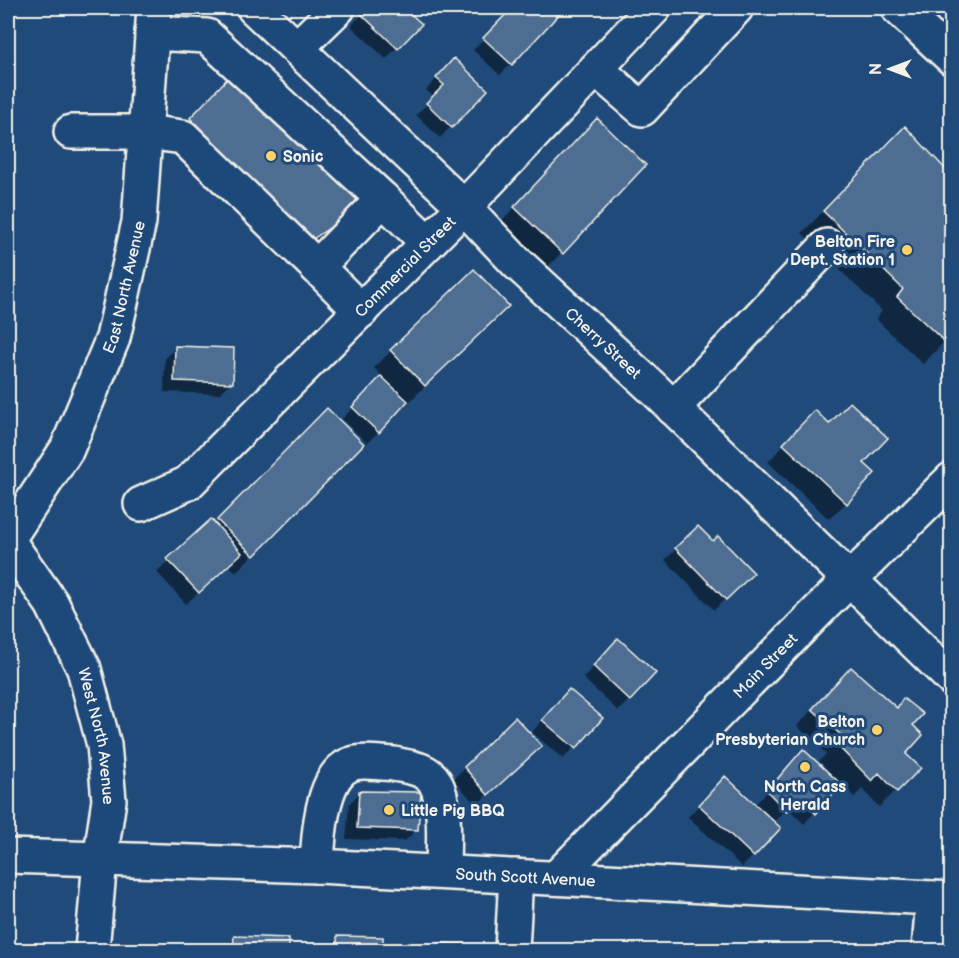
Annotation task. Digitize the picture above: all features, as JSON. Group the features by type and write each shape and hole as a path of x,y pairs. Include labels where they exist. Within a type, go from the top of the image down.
{"street":[{"name":"Cherry Street","path":"254,8 464,207 516,262 673,408 951,680"},
{"path":"297,48 338,8"},
{"name":"Commercial Street","path":"141,504 188,483 464,207 654,8"},
{"path":"596,69 642,109 736,8"},
{"path":"898,8 951,58"},
{"path":"153,20 207,36 428,243"},
{"name":"East North Avenue","path":"8,540 67,449 113,338 138,222 153,20"},
{"path":"71,132 145,132 183,137 361,310"},
{"path":"317,267 383,199"},
{"path":"673,408 827,246"},
{"name":"Main Street","path":"556,878 951,479"},
{"name":"West North Avenue","path":"8,540 52,604 84,669 105,745 109,800 100,860 92,951"},
{"path":"317,866 322,816 336,774 350,764 383,763 417,768 434,780 441,799 443,872"},
{"name":"South Scott Avenue","path":"8,856 317,866 942,899"},
{"path":"512,951 516,876"},
{"path":"929,951 942,899"}],"building":[{"path":"367,8 404,8 422,24 398,49 361,14"},
{"path":"512,8 558,8 562,11 512,65 483,38"},
{"path":"454,58 488,90 452,128 426,103 444,85 436,78"},
{"name":"Sonic","path":"227,79 360,195 353,212 307,243 190,118"},
{"path":"597,118 646,165 563,254 514,207"},
{"name":"Belton Fire Dept. Station 1","path":"905,126 952,176 952,337 946,343 897,297 903,289 823,211"},
{"path":"474,269 509,306 425,386 390,350"},
{"path":"175,346 234,348 233,383 174,381"},
{"path":"381,376 408,401 379,433 352,407"},
{"path":"850,402 888,438 864,463 875,473 847,504 783,444 815,410 829,424"},
{"path":"327,408 364,444 254,556 217,520"},
{"path":"211,519 242,553 199,593 167,559"},
{"path":"698,526 713,541 718,536 754,573 726,600 675,548"},
{"path":"618,638 656,673 630,701 593,666"},
{"name":"Belton Presbyterian Church","path":"851,667 897,708 903,698 923,714 913,725 923,735 906,754 921,768 897,792 879,773 872,781 835,743 842,736 812,709"},
{"path":"569,689 603,718 576,749 542,720"},
{"path":"515,717 542,746 488,795 464,767"},
{"name":"North Cass Herald","path":"803,749 842,785 816,814 800,798 787,812 767,791"},
{"path":"725,776 781,828 754,857 699,805"},
{"name":"Little Pig BBQ","path":"359,791 421,792 418,830 357,828"},
{"path":"234,936 289,938 289,950 188,950 188,946 233,948"},
{"path":"337,936 383,937 383,950 337,950"},
{"path":"437,943 482,945 482,950 437,950"}],"place":[{"name":"Sonic","path":"271,156"},
{"name":"Belton Fire Dept. Station 1","path":"907,250"},
{"name":"Belton Presbyterian Church","path":"877,730"},
{"name":"North Cass Herald","path":"805,767"},
{"name":"Little Pig BBQ","path":"389,810"}]}
